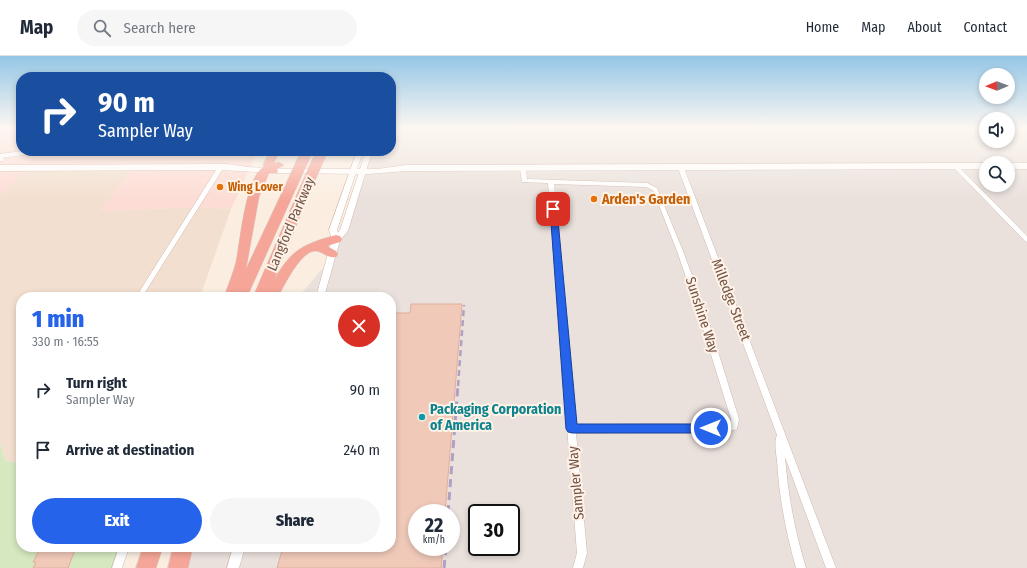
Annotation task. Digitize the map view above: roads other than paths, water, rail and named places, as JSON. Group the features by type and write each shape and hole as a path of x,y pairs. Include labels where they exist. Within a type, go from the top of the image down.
{"highway":[{"path":"233,292 242,262 253,196 271,168 274,156"},
{"name":"Langford Parkway","path":"242,292 305,156"},
{"name":"Langford Parkway","path":"262,292 320,156"},
{"path":"274,292 288,267 299,254 313,247 336,239"},
{"path":"313,247 320,248 332,254"},
{"path":"146,568 151,552"},
{"path":"178,568 182,552"}],"main road":[{"path":"0,168 365,168 392,171 406,168 523,169 979,166"},
{"path":"1015,166 1027,166"}],"street":[{"path":"0,158 16,155"},
{"path":"336,239 333,230 358,156"},
{"path":"321,292 336,239 344,231 368,156"},
{"path":"142,292 221,167"},
{"path":"956,167 1027,240"},
{"name":"Milledge Street","path":"681,168 831,568"},
{"name":"Sunshine Way","path":"523,169 524,180 647,186 655,189 680,251 703,316 735,419 734,426 727,428 572,429"},
{"name":"Sampler Way","path":"551,182 582,553 578,568"},
{"name":"Milledge Street","path":"780,431 781,467 785,506 801,568"},
{"path":"117,568 122,552"},
{"path":"232,568 237,552"}],"railway":[{"path":"458,386 464,305"},
{"path":"449,504 458,385"},
{"path":"444,568 445,556"}],"place":[{"name":"Wing Lover","path":"220,187"},
{"name":"Arden's Garden","path":"594,199"},
{"name":"Packaging Corporation of America","path":"422,417"}]}
